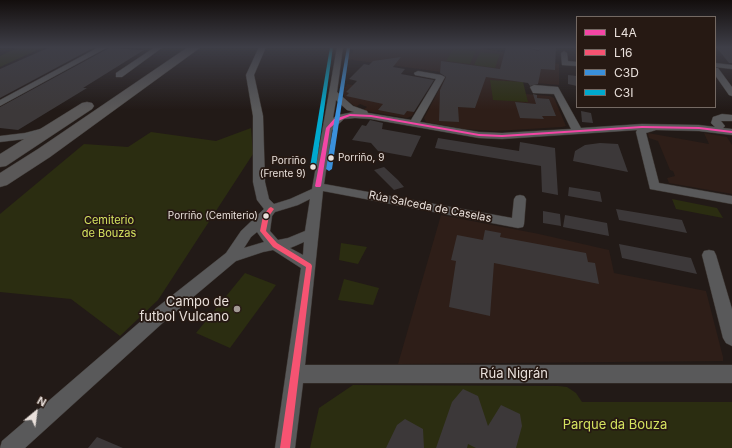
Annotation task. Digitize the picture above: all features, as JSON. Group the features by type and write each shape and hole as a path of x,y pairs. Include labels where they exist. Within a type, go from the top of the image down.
{"highway":[{"path":"1,166 50,129 119,89 150,68"},
{"path":"1,166 150,68"},
{"path":"0,185 44,153 152,68"},
{"path":"1,166 44,153"}],"street":[{"path":"0,99 60,68"},
{"path":"0,103 66,68"},
{"path":"119,75 141,68"},
{"path":"253,68 250,75 258,116 259,182 261,194 268,213 263,231 275,245 309,266"},
{"path":"285,448 296,374 309,266 313,217 337,68"},
{"path":"716,71 732,93"},
{"path":"414,124 441,77 418,74"},
{"path":"716,81 724,82"},
{"path":"557,92 578,131"},
{"path":"334,94 350,108 371,116"},
{"path":"328,128 332,123 342,117 356,115 371,116 479,135 502,136 706,124 720,126"},
{"path":"732,118 722,117 716,119 716,123 732,132"},
{"path":"674,127 732,132"},
{"path":"654,128 641,132 654,186 732,200"},
{"path":"0,139 24,136 50,129"},
{"path":"10,448 161,314 231,257 246,234 268,213 318,189"},
{"name":"Rúa Salceda de Caselas","path":"318,189 518,224 520,199"},
{"path":"288,204 313,217"},
{"path":"231,257 262,246 290,242 311,234"},
{"path":"709,255 732,338"},
{"name":"Rúa Nigrán","path":"296,374 732,374"}],"shaded area":[{"path":"411,68 559,68 559,85 523,82 523,87 526,94 550,96 554,98 566,126 495,131 464,129 426,122 424,118 448,73"},
{"path":"347,84 392,92 417,106 412,116 407,118 366,111 363,110 367,107 360,104 356,107 345,99 343,94 343,86 346,87"},
{"path":"648,133 709,144 704,133 727,137 732,145 732,194 669,183 667,178 675,176 673,171 670,170 658,141 649,138"},
{"path":"441,215 539,234 609,250 614,273 706,291 723,361 398,364"}],"green space":[{"path":"490,80 523,82 528,102 493,100"},
{"name":"Cemiterio de Bouzas","path":"251,128 253,154 158,300 120,336 71,299 0,292 0,214 84,144 128,147 151,132 216,141"},
{"path":"672,199 717,208 723,218 676,209"},
{"path":"341,243 367,247 358,264 339,260"},
{"name":"Campo de futbol Vulcano","path":"245,273 276,285 230,348 196,333"},
{"path":"344,279 379,288 373,305 338,300"},
{"name":"Parque da Bouza","path":"353,385 558,386 567,387 576,393 582,402 732,402 732,448 310,448 319,408"}],"building":[{"path":"2,68 56,68 0,98 0,69"},
{"path":"72,68 115,68 83,88 87,88 18,130 0,128 0,107"},
{"path":"360,68 398,68 405,69 401,74 434,80 414,112 407,111 404,115 378,110 383,104 346,96 349,93 346,92 357,81 349,79"},
{"path":"440,68 555,68 555,70 541,69 538,84 530,86 528,83 486,77 475,108 458,107 459,122 439,121 440,90 446,77 440,73"},
{"path":"568,75 576,76 576,86 568,84"},
{"path":"533,94 537,95 537,98 549,99 556,116 542,116 544,119 520,118 515,102 536,104"},
{"path":"581,111 591,113 593,123 582,122"},
{"path":"370,120 383,123 382,129 421,136 411,157 378,151 371,143 352,140 362,125 366,126"},
{"path":"438,138 519,151 520,142 555,148 558,195 542,192 541,166 435,148"},
{"path":"600,143 618,144 628,172 573,161 575,151 585,145"},
{"path":"384,167 404,187 394,190 374,170"},
{"path":"569,187 600,192 602,202 568,196"},
{"path":"616,209 682,220 687,233 619,220"},
{"path":"543,211 560,214 561,226 543,223"},
{"path":"565,215 607,223 609,236 563,227"},
{"path":"485,230 501,233 500,237 586,253 588,262 595,263 599,284 494,263 490,316 449,307 456,261 451,260 457,235 483,240"},
{"path":"619,244 691,258 697,274 622,258"},
{"path":"463,389 478,396 488,426 501,405 520,414 522,426 516,448 476,448 468,444 467,448 436,448 452,402"},
{"path":"405,419 423,429 424,448 386,448 397,425"},
{"path":"97,437 123,448 88,448"}],"transit line":[{"name":"C3I","path":"313,167 329,68"},
{"name":"C3D","path":"329,169 345,68"},
{"name":"L4A","path":"318,186 328,128 336,120 350,115 371,116 479,135 502,136 642,127 699,128 732,132"},
{"name":"L16","path":"271,209 266,216 263,231 275,245 309,266 285,448"}],"place":[{"name":"Porriño, 9","path":"331,158"},
{"name":"Porriño (Frente 9)","path":"313,167"},
{"name":"Porriño (Cemiterio)","path":"266,216"},
{"name":"Campo de futbol Vulcano","path":"237,309"}]}
